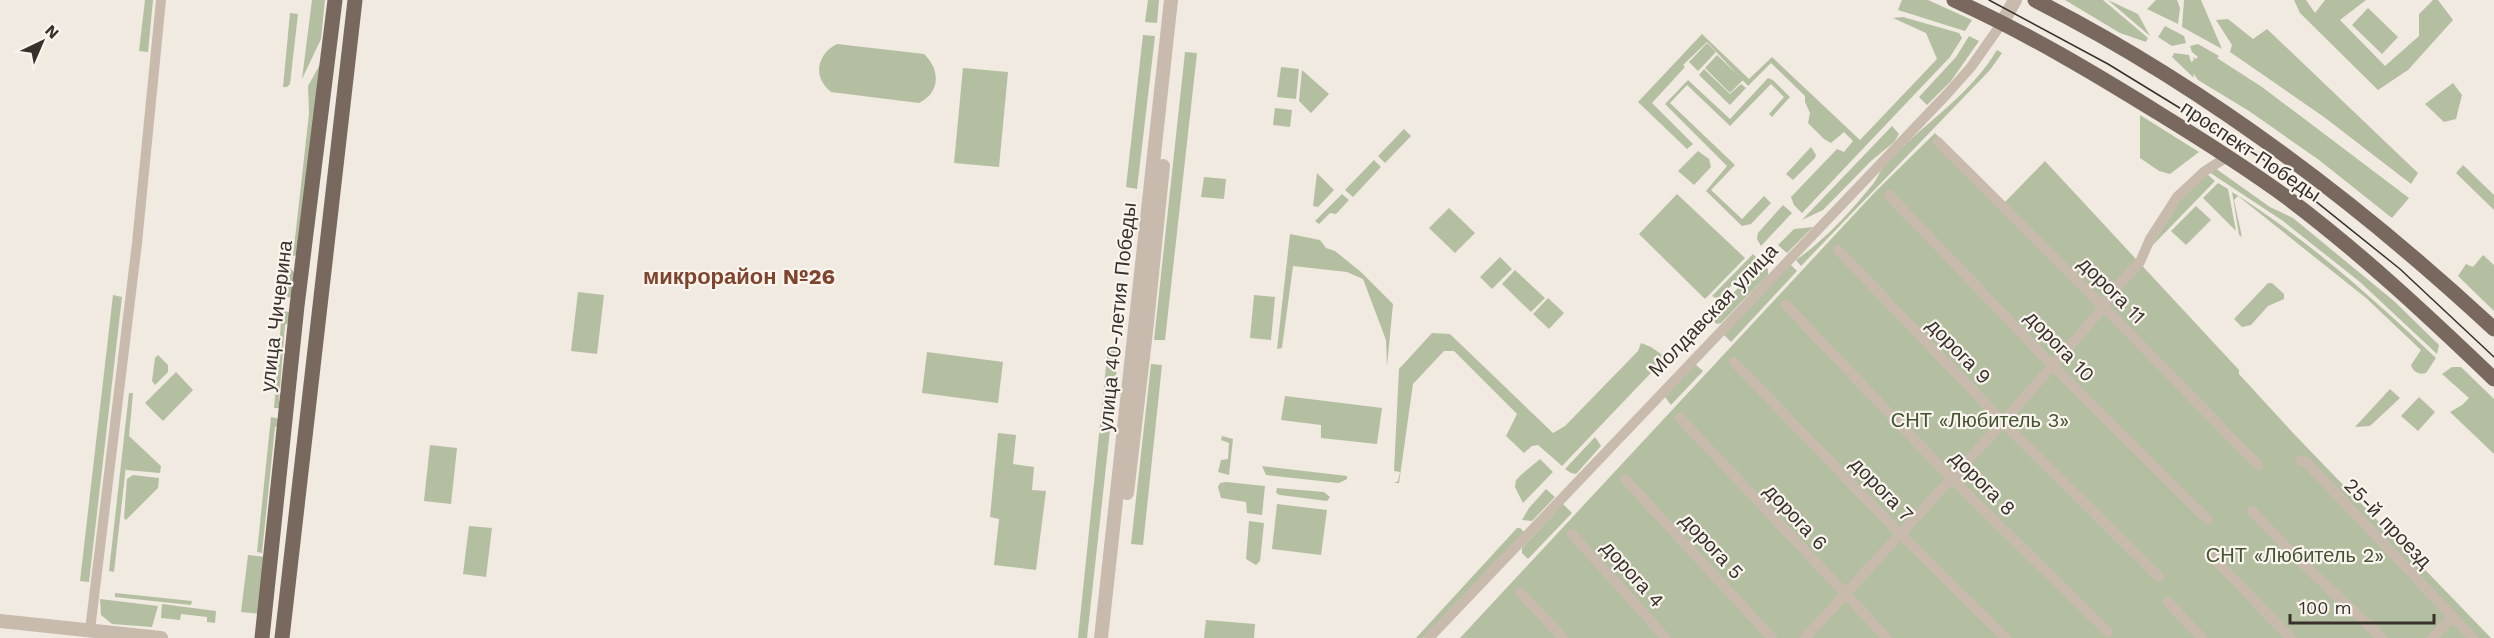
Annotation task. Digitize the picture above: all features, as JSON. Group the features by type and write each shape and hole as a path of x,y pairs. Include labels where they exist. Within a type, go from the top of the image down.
{"main road":[{"name":"улица Чичерина","path":"262,638 297,306 335,0"},
{"name":"улица Чичерина","path":"282,638 332,184 355,0"},
{"name":"проспект Победы","path":"1954,0 2002,23 2120,90 2227,157 2289,200 2351,249 2424,312 2494,379"},
{"name":"проспект Победы","path":"2035,0 2132,55 2276,147 2393,238 2494,329"},
{"path":"314,182 332,184"}],"street":[{"path":"90,630 137,243 161,0"},
{"name":"улица 40-летия Победы","path":"1171,0 1172,34"},
{"name":"улица 40-летия Победы","path":"1101,638 1115,556 1172,34 1179,0"},
{"name":"Молдавская улица","path":"1429,638 1892,149 1947,94 1971,67 2015,0"},
{"name":"дорога 11","path":"1938,142 2258,465"},
{"path":"1805,638 2003,422 2103,306 2140,262 2150,239 2176,197 2205,171 2227,157"},
{"name":"дорога 10","path":"1889,195 2052,365 2208,520"},
{"name":"дорога 9","path":"1838,250 2003,422 2159,577"},
{"name":"дорога 8","path":"1786,305 1951,478 2108,632"},
{"name":"дорога 7","path":"1734,362 1900,534 2006,638"},
{"name":"дорога 6","path":"1680,418 1845,596 1887,638"},
{"name":"25-й проезд","path":"2301,461 2306,462 2473,638"},
{"name":"дорога 5","path":"1625,479 1772,638"},
{"path":"2252,511 2296,557 2382,638"},
{"name":"дорога 4","path":"1572,534 1666,638"},
{"name":"улица 40-летия Победы","path":"1111,638 1115,556"},
{"path":"2211,556 2291,638"},
{"path":"1520,592 1563,638"},
{"path":"2168,602 2202,638"},
{"path":"2432,638 2453,617"},
{"path":"0,621 161,638"}],"green space":[{"path":"145,0 153,0 148,52 139,51"},
{"path":"312,0 325,0 321,39 302,79"},
{"path":"1148,0 1159,0 1157,23 1145,22"},
{"path":"1902,0 1928,0 1972,20 1965,31 1898,10"},
{"path":"2065,0 2103,0 2148,38 2146,42 2120,33"},
{"path":"2156,0 2177,0 2180,8 2178,24 2147,9"},
{"path":"2184,0 2201,0 2222,49 2182,27"},
{"path":"2294,0 2306,0 2315,13 2325,0 2366,0 2340,20 2385,66 2419,36 2419,14 2433,0 2438,0 2453,20 2408,70 2378,90 2300,13"},
{"path":"2109,1 2138,14 2150,36"},
{"path":"2368,8 2398,37 2382,54 2352,25"},
{"path":"290,13 298,14 290,84 283,87"},
{"path":"1903,17 1959,33 1962,38 1950,57 1802,213 1794,205 1791,197 1837,149 1844,152 1853,141 1844,132 1831,143 1824,139 1808,123 1810,113 1805,96 1771,63 1748,86 1707,42 1683,65 1685,67 1652,103 1693,144 1687,149 1638,102 1702,34 1749,79 1772,57 1860,140 1937,59 1926,33 1893,18"},
{"path":"2228,19 2253,39 2267,29 2418,173 2411,184 2324,117 2230,52 2232,45 2216,20"},
{"path":"2165,26 2184,36 2186,43 2172,46 2158,37"},
{"path":"1143,35 1155,36 1137,189 1126,187"},
{"path":"1969,36 1979,41 1951,81 1927,105 1919,97 1956,57"},
{"path":"1707,43 1716,52 1698,71 1689,62"},
{"path":"837,44 924,54 933,66 936,80 934,87 931,93 919,103 831,92 821,80 819,66 825,54"},
{"path":"2198,44 2262,87 2409,198 2392,218 2319,160 2249,111 2198,80 2193,73 2194,78 2172,57 2174,53 2189,55 2191,62 2194,60 2193,57 2196,59 2198,57 2192,52 2190,46"},
{"path":"1997,50 2002,53 1990,70 1801,266 1796,260 1837,225 1873,184 1886,164 1973,82"},
{"path":"1185,52 1197,53 1165,340 1154,340"},
{"path":"1717,55 1743,80 1730,93 1705,68"},
{"path":"324,57 298,255 293,256 309,114 308,86"},
{"path":"1281,67 1299,69 1296,99 1277,97"},
{"path":"963,68 1008,72 999,167 954,163"},
{"path":"1704,69 1730,94 1741,84 1746,88 1730,105 1699,75"},
{"path":"1302,70 1329,94 1311,113 1299,101"},
{"path":"1768,78 1790,97 1772,117 1769,114 1784,97 1771,84 1730,126 1687,85 1670,103 1735,165 1711,190 1742,219 1764,196 1771,203 1751,224 1742,226 1706,191 1727,166 1665,104 1688,80 1730,119"},
{"path":"2453,83 2462,95 2456,119 2444,122 2425,104"},
{"path":"1275,108 1292,110 1290,127 1273,125"},
{"path":"2140,115 2199,152 2170,174 2159,171 2140,158"},
{"path":"1892,126 1899,134 1894,142 1871,161 1823,210 1802,220"},
{"path":"1404,129 1411,136 1385,163 1378,156"},
{"name":"СНТ «Любитель 3»","path":"1935,133 2004,203 2045,161 2239,370 2239,374 2294,434 2491,638 1460,638 1874,193"},
{"path":"1811,147 1816,155 1815,158 1793,180 1786,174"},
{"path":"1698,151 1709,159 1711,167 1694,185 1678,171"},
{"path":"1374,160 1381,167 1353,197 1345,190"},
{"path":"2463,165 2494,195 2494,210 2456,173"},
{"path":"2215,168 2270,207 2293,218 2394,301 2439,345 2437,354 2360,282 2283,221 2209,172"},
{"path":"1317,173 1334,190 1318,207 1313,206"},
{"path":"2207,174 2215,181 2151,247 2181,198"},
{"path":"1204,177 1226,179 1224,199 1201,197"},
{"path":"2218,183 2228,189 2236,231 2203,198"},
{"path":"2232,192 2238,196 2234,200 2242,237 2239,235"},
{"path":"1342,194 1349,200 1336,214 1330,213 1319,224 1315,221"},
{"path":"1677,194 1745,258 1705,299 1639,234"},
{"path":"2238,196 2312,249 2363,291 2436,358 2426,373 2421,374 2411,365 2421,350 2366,298"},
{"path":"1783,205 1792,213 1761,246 1757,239 1758,233"},
{"path":"2196,206 2211,220 2186,245 2171,231"},
{"path":"1449,208 1475,233 1455,253 1429,228"},
{"path":"1813,227 1787,253 1778,245 1794,229"},
{"path":"1290,234 1320,240 1326,248 1335,251 1361,272 1393,304 1387,366 1386,340 1363,279 1347,272 1293,266 1282,348 1277,349"},
{"path":"1753,254 1758,259 1718,299 1712,296"},
{"path":"2483,255 2494,265 2494,311 2458,276 2466,264 2473,267"},
{"path":"1500,257 1512,269 1492,289 1480,277"},
{"path":"284,263 295,274 291,297 284,298 280,295"},
{"path":"1762,263 1768,269 1768,275 1721,323 1717,324 1709,318"},
{"path":"1790,264 1797,271 1731,342 1724,335"},
{"path":"1515,270 1545,298 1531,312 1502,284"},
{"path":"2268,283 2272,283 2284,294 2284,299 2268,306 2251,325 2242,327 2234,319"},
{"path":"578,292 604,295 597,354 571,351"},
{"path":"113,295 122,297 89,582 80,581"},
{"path":"1254,295 1275,297 1271,340 1250,338"},
{"path":"1548,298 1564,313 1549,329 1533,314"},
{"path":"282,310 291,313 291,321 285,325 279,401 282,404 279,408 274,408"},
{"path":"1432,333 1450,334 1553,433 1565,426 1638,351 1641,343 1664,356 1669,354 1562,466 1538,445 1532,446 1524,453 1506,436 1517,414 1454,351 1444,351 1413,384 1399,483 1394,483 1398,481 1400,472 1394,471 1399,369"},
{"path":"1108,347 1119,349 1087,638 1078,638"},
{"path":"927,352 1003,362 998,403 922,393"},
{"path":"158,355 168,365 168,372 155,385 152,381 155,358"},
{"path":"1151,364 1162,365 1143,545 1131,544"},
{"path":"1695,364 1703,371 1671,405 1665,397"},
{"path":"2452,367 2461,367 2494,399 2494,454 2450,412 2469,398 2442,374"},
{"path":"176,372 193,390 163,421 145,403"},
{"path":"2390,389 2400,398 2370,426 2355,427"},
{"path":"129,393 133,393 129,436 161,466 160,473 126,470 126,466 114,572 109,571"},
{"path":"1285,396 1382,408 1377,444 1321,438 1321,425 1281,420"},
{"path":"2419,397 2435,412 2418,431 2401,416"},
{"path":"271,417 280,419 279,426 275,427 262,553 257,552"},
{"path":"998,433 1016,435 1013,464 1034,467 1032,490 1046,491 1036,570 994,565 999,519 990,517"},
{"path":"1222,436 1233,439 1229,475 1218,472 1221,460 1228,459 1229,443 1221,440"},
{"path":"1595,437 1601,446 1576,474 1565,469"},
{"path":"430,445 457,448 451,504 424,501"},
{"path":"1540,459 1553,472 1523,503 1515,487 1516,480"},
{"path":"1262,466 1347,476 1347,479 1339,483 1266,475"},
{"path":"133,475 159,478 158,488 126,520 124,518 127,479"},
{"path":"1220,483 1265,486 1262,515 1247,513 1246,502 1221,498 1218,487"},
{"path":"1277,488 1324,492 1330,497 1327,501 1280,495 1276,493"},
{"path":"1546,489 1555,497 1532,521 1522,520 1529,508"},
{"path":"1277,504 1327,510 1321,555 1272,549"},
{"path":"1563,504 1572,513 1528,559 1522,553 1522,548"},
{"path":"1249,521 1264,523 1260,561 1256,565 1246,559"},
{"path":"469,526 492,528 486,577 463,574"},
{"path":"1517,528 1524,532 1423,638 1416,638"},
{"path":"248,555 267,557 260,614 241,612"},
{"path":"115,593 192,601 191,605 115,597"},
{"path":"100,599 158,606 152,627 112,624 101,615"},
{"path":"162,604 216,611 215,623 207,622 207,617 181,614 180,620 161,618"},
{"path":"1206,620 1255,624 1254,638 1204,638"}],"tram line":[{"path":"1989,0 2108,64 2263,159 2400,269 2494,357"}],"district":[{"name":"микрорайон №26","path":"739,276"}],"park label":[{"name":"СНТ «Любитель 2»","path":"2295,555"}]}
